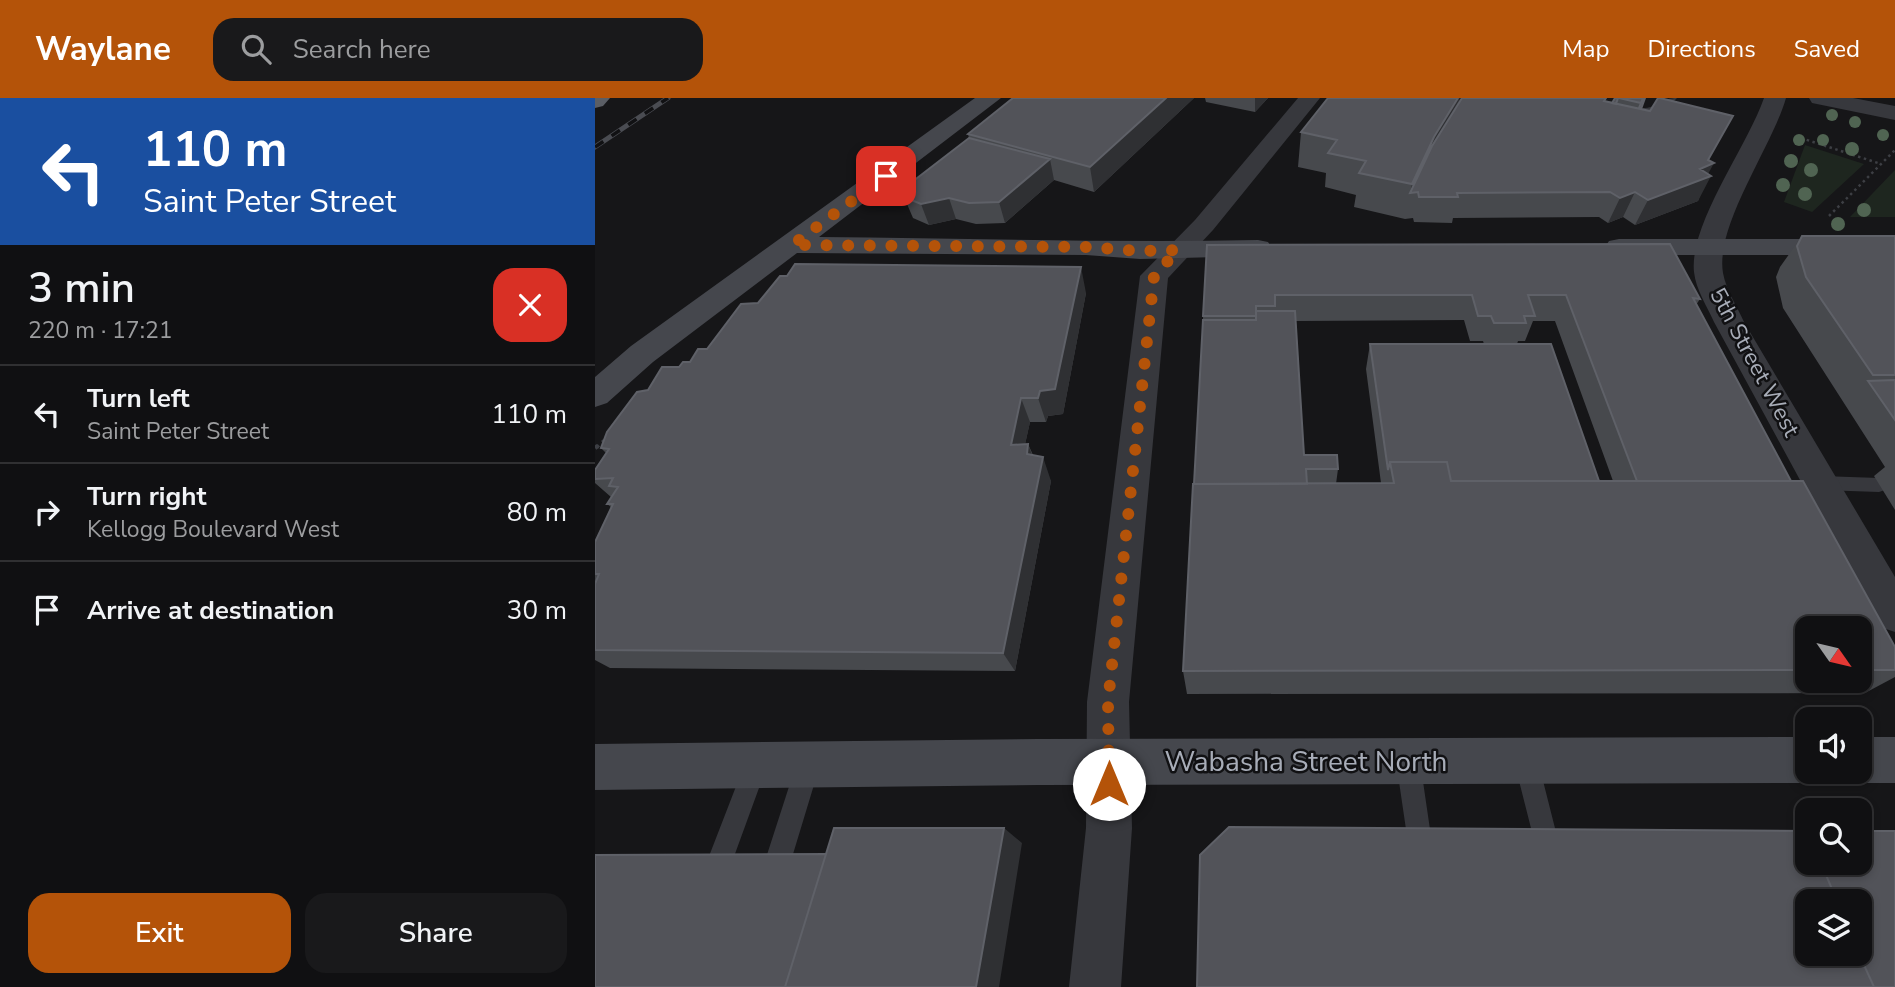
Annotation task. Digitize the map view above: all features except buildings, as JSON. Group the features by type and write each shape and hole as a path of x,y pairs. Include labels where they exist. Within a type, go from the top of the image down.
{"main road":[{"path":"595,383 642,354 990,98"},
{"path":"792,245 1086,247 1140,251 1286,248"},
{"path":"1590,247 1895,247"},
{"path":"595,395 642,354"},
{"name":"Wabasha Street North","path":"595,767 1795,760"},
{"path":"1872,760 1895,760"}],"street":[{"path":"1095,987 1109,828 1108,702 1154,276 1204,225 1309,98"},
{"name":"5th Street West","path":"1775,98 1715,231 1708,266 1711,280 1729,321 1895,614"},
{"path":"1820,98 1895,113"}],"lane":[{"path":"1594,98 1608,106 1638,111 1660,108 1671,98"},
{"path":"1821,483 1879,485"},
{"path":"1408,761 1420,843"},
{"path":"1526,761 1548,844"},
{"path":"719,864 755,765"},
{"path":"777,864 809,765"}],"path":[{"path":"1801,138 1881,164"},
{"path":"1822,222 1895,150"},
{"path":"595,447 616,430"}],"shaded area":[{"path":"1805,145 1864,164 1812,212 1784,202"},
{"path":"1895,170 1895,217 1850,217"}],"railway":[{"path":"595,147 668,98"}],"route":[{"path":"886,176 792,245 1178,250 1154,276 1108,702 1109,784"}]}
